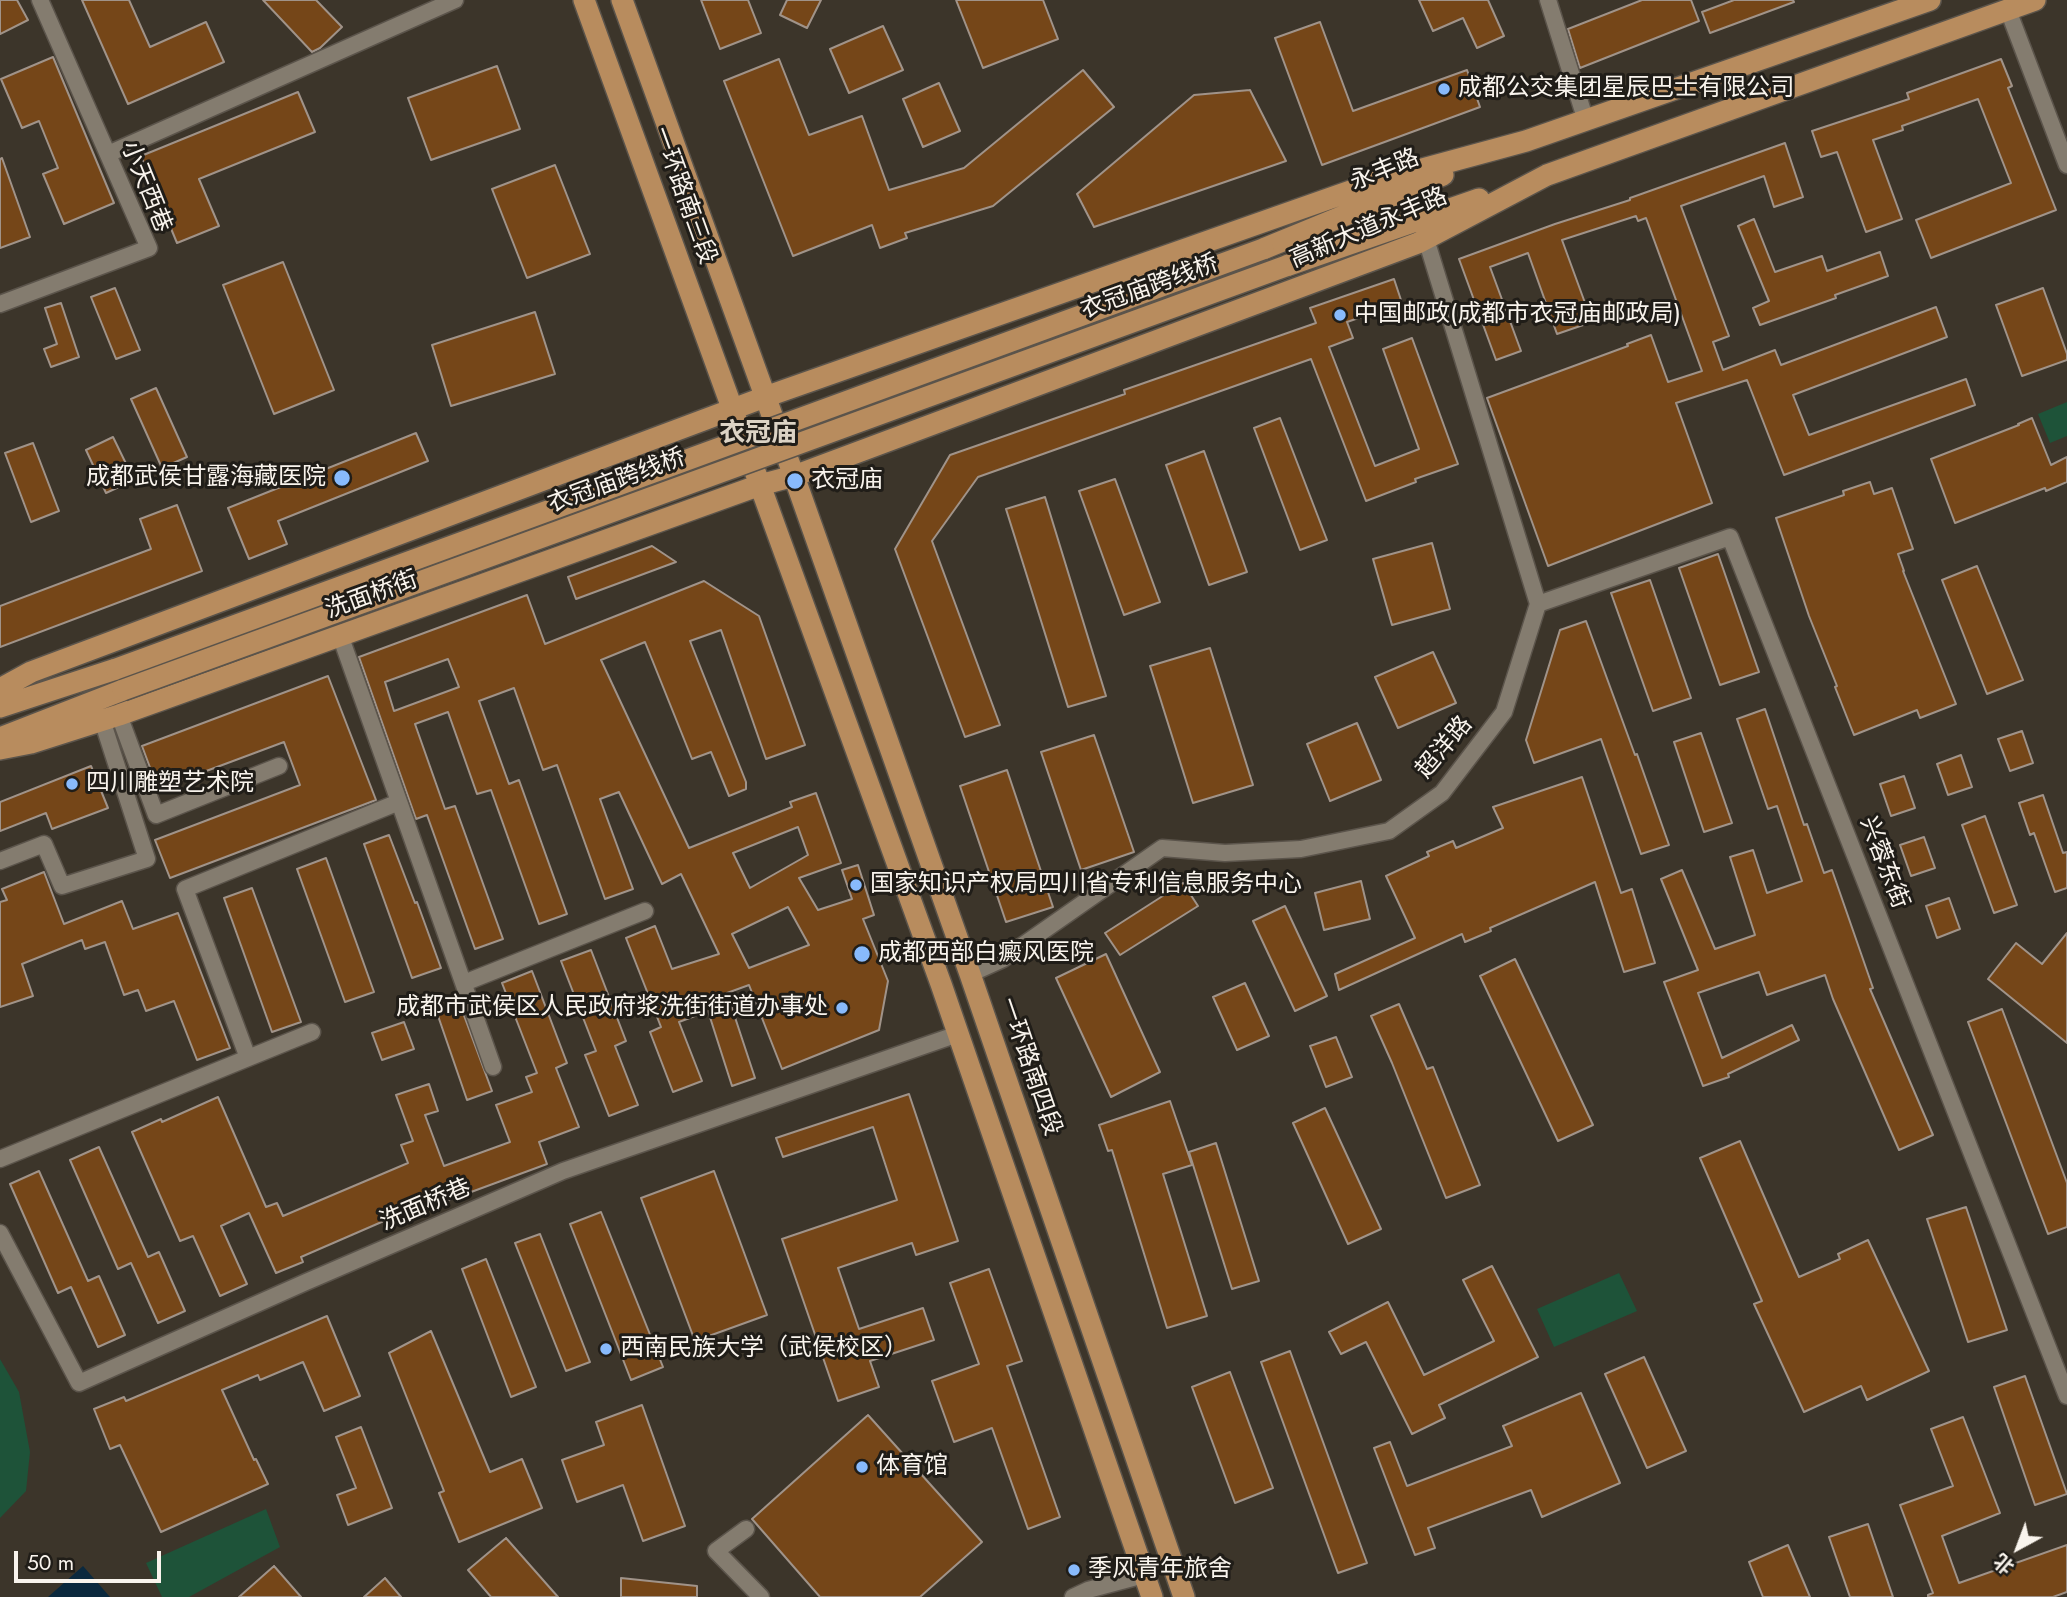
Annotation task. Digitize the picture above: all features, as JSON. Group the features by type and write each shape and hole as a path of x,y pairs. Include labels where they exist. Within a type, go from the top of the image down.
{"main road":[{"name":"一环路南三段","path":"584,0 733,409"},
{"name":"一环路南三段","path":"622,0 765,397"},
{"name":"高新大道永丰路","path":"733,409 1382,180 1526,141 1930,0"},
{"name":"高新大道永丰路","path":"760,485 794,476 1426,239 1547,176 2035,0"},
{"name":"永丰路","path":"1263,249 1526,141"},
{"name":"衣冠庙跨线桥","path":"0,738 123,690 1286,266 1547,176"},
{"name":"衣冠庙跨线桥","path":"0,707 116,669 1263,249"},
{"name":"一环路南四段","path":"765,397 970,974 1184,1597"},
{"path":"733,409 958,1034 1153,1597"},
{"name":"洗面桥街","path":"0,689 31,672 733,409"},
{"name":"洗面桥街","path":"0,749 31,743 110,717 760,485"}],"street":[{"name":"小天西巷","path":"0,304 149,248 40,0"},
{"path":"108,154 455,0"},
{"path":"1548,0 1586,121"},
{"path":"2008,10 2067,165"},
{"path":"1426,239 1538,604"},
{"name":"兴蓉东街","path":"1538,604 1730,537 2067,1396"},
{"name":"超洋路","path":"970,974 1003,959 1162,848 1225,853 1301,849 1389,831 1442,793 1504,712 1538,604"},
{"path":"340,635 493,1067"},
{"path":"110,717 156,815 279,766"},
{"path":"0,861 44,844 62,886 147,859 110,717"},
{"path":"248,1058 185,889 399,802"},
{"path":"464,983 645,911"},
{"path":"0,1159 312,1032"},
{"name":"洗面桥巷","path":"0,1233 79,1383 563,1171 958,1034"},
{"path":"746,1529 716,1551 761,1597"},
{"path":"1073,1597 1088,1590 1144,1575"}],"green space":[{"path":"2067,402 2067,436 2050,443 2038,414"},
{"path":"1619,1273 1637,1311 1554,1347 1537,1309"},
{"path":"0,1359 19,1392 30,1452 26,1491 0,1518"},
{"path":"266,1509 280,1547 189,1597 162,1597 146,1563"}],"water":[{"path":"83,1566 110,1597 48,1597"}],"building":[{"path":"0,0 17,0 28,20 0,34"},
{"path":"82,0 129,0 150,47 206,22 224,62 128,104"},
{"path":"263,0 316,0 342,27 312,52"},
{"path":"701,0 748,0 761,33 720,49"},
{"path":"787,0 821,0 807,28 780,15"},
{"path":"956,0 1043,0 1058,39 983,68"},
{"path":"1419,0 1488,0 1504,36 1477,48 1463,18 1433,31"},
{"path":"1642,0 1691,0 1699,21 1580,68 1568,29"},
{"path":"1734,0 1794,2 1710,33 1702,12"},
{"name":"成都公交集团星辰巴士有限公司","path":"1320,22 1353,111 1467,70 1480,107 1322,165 1275,38"},
{"path":"883,26 903,70 849,93 830,49"},
{"path":"53,57 114,203 64,224 43,174 58,168 39,121 22,128 1,79"},
{"path":"779,59 809,135 862,116 889,190 964,168 1083,70 1114,107 993,206 905,233 907,238 880,248 872,225 793,256 724,81"},
{"path":"2001,59 2012,86 2008,88 2056,210 1931,258 1916,220 2011,183 1978,99 1902,126 1903,130 1873,140 1902,219 1866,232 1837,152 1821,157 1812,131 1909,99 1907,93"},
{"path":"497,66 520,129 431,160 408,98"},
{"path":"939,83 960,131 923,147 903,99"},
{"path":"1250,90 1286,161 1094,227 1077,194 1194,95"},
{"path":"298,92 315,132 199,179 219,226 177,243 141,156"},
{"path":"1785,143 1803,197 1774,207 1764,176 1681,206 1729,336 1713,342 1723,370 1775,350 1781,365 1936,307 1947,337 1793,395 1809,435 1966,379 1975,405 1784,475 1747,380 1676,403 1712,503 1548,566 1487,398 1651,335 1668,382 1702,371 1646,218 1638,221 1636,216 1562,240 1592,322 1557,334 1528,253 1490,267 1521,351 1496,360 1459,259"},
{"path":"2,158 30,237 0,248 0,159"},
{"path":"555,165 590,254 527,278 492,189"},
{"path":"1754,219 1775,272 1822,256 1827,271 1880,252 1888,276 1760,325 1753,308 1769,301 1738,226"},
{"path":"283,262 334,390 274,414 223,285"},
{"path":"1394,279 1402,303 1347,322 1353,338 1329,347 1375,466 1419,449 1383,349 1412,338 1458,464 1415,479 1416,482 1366,501 1311,359 978,477 932,541 1000,725 965,737 895,549 950,455 1125,394 1124,390 1316,323 1310,308"},
{"path":"115,288 140,350 116,359 91,297"},
{"path":"2043,288 2067,360 2022,376 1996,305"},
{"path":"61,303 79,357 51,367 44,349 57,344 45,308"},
{"path":"535,312 555,374 451,406 432,345"},
{"path":"156,388 187,457 162,468 131,399"},
{"path":"1280,418 1327,540 1300,550 1254,428"},
{"path":"2032,418 2051,465 2067,457 2067,482 1955,523 1931,459"},
{"path":"416,433 428,461 278,521 287,544 249,559 228,508"},
{"path":"113,437 134,480 106,493 86,450"},
{"path":"33,443 59,511 31,522 5,453"},
{"path":"1204,451 1247,572 1209,585 1166,465"},
{"path":"1115,479 1160,602 1124,615 1079,491"},
{"path":"1870,482 1874,494 1892,488 1913,549 1898,554 1903,571 1956,704 1920,718 1917,710 1854,735 1776,518 1844,495 1843,491"},
{"path":"1045,497 1106,696 1068,707 1006,509"},
{"path":"177,505 202,571 0,647 0,606 151,549 140,519"},
{"path":"1432,543 1450,609 1392,625 1373,559"},
{"path":"652,546 676,562 576,599 568,577"},
{"path":"1718,554 1759,672 1720,685 1679,568"},
{"path":"1977,566 2023,680 1987,694 1942,580"},
{"path":"1650,580 1691,698 1653,711 1611,593"},
{"path":"704,581 759,616 805,745 766,759 721,630 690,641 746,782 746,789 729,796 711,752 692,759 645,642 601,660 689,848 792,807 790,802 816,793 841,863 799,878 818,910 852,899 842,870 858,865 874,915 863,919 888,981 879,1030 782,1069 749,985 727,993 755,1078 732,1086 708,1011 679,1022 702,1081 673,1092 650,1032 661,1027 626,938 655,926 672,969 719,954 681,874 662,884 619,792 600,799 633,889 605,899 557,765 543,770 514,688 479,701 509,784 519,780 567,914 539,924 491,790 477,794 448,712 415,724 445,809 455,806 503,939 475,949 427,815 416,819 359,657 527,595 545,644","holes":["448,659 459,687 394,711 385,682","798,827 808,855 750,888 733,853","788,907 809,945 749,968 732,934"]},
{"path":"1586,621 1669,845 1641,854 1601,739 1534,763 1526,740 1560,630"},
{"path":"1210,648 1253,785 1193,803 1150,666"},
{"path":"1433,652 1456,703 1398,728 1375,677"},
{"path":"328,676 376,800 170,878 155,840 300,785 284,742 158,789 142,746"},
{"path":"1765,709 1804,825 1807,824 1824,873 1832,870 1873,988 1870,989 1933,1135 1899,1150 1825,975 1767,995 1759,972 1698,993 1722,1058 1792,1025 1799,1040 1728,1074 1729,1077 1703,1086 1664,982 1698,970 1661,879 1682,870 1715,949 1755,935 1730,857 1753,850 1767,893 1802,881 1777,806 1768,809 1737,719"},
{"path":"1357,723 1381,780 1330,801 1307,744"},
{"path":"2022,731 2033,763 2010,771 1998,739"},
{"path":"1701,733 1732,823 1704,832 1674,742"},
{"path":"1094,735 1134,852 1081,870 1041,752"},
{"path":"1961,755 1972,787 1948,795 1937,764"},
{"name":"四川雕塑艺术院","path":"91,766 108,808 52,829 46,813 0,831 0,802"},
{"path":"1007,770 1053,907 1006,922 960,786"},
{"path":"1904,776 1915,808 1891,816 1880,784"},
{"path":"1582,777 1621,893 1632,889 1655,963 1624,972 1595,882 1490,928 1491,931 1465,942 1462,934 1339,990 1335,974 1415,938 1386,876 1429,856 1427,852 1453,841 1456,848 1503,828 1493,807"},
{"path":"2043,795 2063,853 2067,852 2067,888 2055,892 2034,833 2030,835 2019,803"},
{"path":"1985,816 2017,905 1994,913 1962,825"},
{"path":"389,835 441,968 412,978 364,844"},
{"path":"1924,837 1935,868 1911,876 1900,845"},
{"path":"326,858 374,992 345,1002 297,869"},
{"path":"44,872 64,924 122,901 133,929 178,913 230,1048 197,1060 174,1001 146,1011 138,990 124,995 105,942 85,949 82,940 22,964 33,996 0,1007 0,902 7,900 2,889"},
{"path":"1361,881 1370,919 1324,930 1315,893"},
{"path":"1183,883 1198,906 1120,955 1105,933"},
{"path":"252,888 301,1022 272,1032 224,898"},
{"path":"1949,898 1960,929 1937,938 1926,906"},
{"path":"1285,906 1327,996 1295,1011 1253,921"},
{"path":"2067,933 2067,1043 1988,979 2016,943 2042,964"},
{"path":"591,950 626,1041 615,1046 638,1105 609,1116 585,1055 596,1051 561,961"},
{"path":"1106,954 1160,1072 1111,1097 1056,978"},
{"path":"1515,959 1593,1125 1558,1141 1480,976"},
{"path":"532,971 567,1063 556,1068 579,1127 539,1142 547,1164 425,1209 423,1204 301,1257 303,1262 276,1273 249,1213 221,1226 247,1284 220,1296 193,1236 180,1241 132,1132 218,1097 266,1207 277,1203 283,1216 408,1163 401,1145 413,1141 396,1095 429,1084 438,1111 425,1115 444,1166 510,1142 496,1105 532,1092 526,1077 537,1073 502,983"},
{"path":"1245,983 1269,1036 1237,1050 1213,997"},
{"path":"459,1002 492,1091 467,1100 436,1010"},
{"path":"1399,1004 1427,1069 1433,1067 1480,1185 1446,1198 1371,1016"},
{"path":"2002,1009 2067,1183 2067,1227 2048,1234 1968,1022"},
{"path":"404,1022 414,1049 382,1060 372,1033"},
{"path":"1336,1037 1352,1077 1326,1087 1310,1046"},
{"path":"909,1094 958,1241 916,1255 912,1243 838,1268 859,1329 923,1308 934,1340 870,1361 879,1387 838,1401 782,1239 897,1200 873,1127 783,1157 776,1138"},
{"path":"1170,1101 1192,1165 1163,1174 1207,1316 1167,1328 1112,1150 1108,1151 1099,1125"},
{"path":"1325,1108 1381,1229 1348,1244 1293,1123"},
{"path":"1740,1141 1799,1277 1840,1259 1838,1254 1868,1240 1929,1371 1867,1400 1861,1386 1804,1412 1754,1304 1762,1301 1700,1158"},
{"path":"1216,1143 1259,1281 1232,1289 1189,1152"},
{"path":"99,1147 148,1257 159,1252 185,1311 158,1323 131,1263 118,1269 70,1160"},
{"path":"39,1171 88,1281 99,1276 125,1335 98,1347 71,1287 58,1293 10,1184"},
{"path":"714,1171 767,1315 695,1341 641,1198"},
{"path":"1966,1207 2007,1330 1968,1342 1927,1219"},
{"path":"601,1212 663,1367 631,1380 570,1224"},
{"path":"540,1234 590,1362 566,1371 515,1243"},
{"path":"486,1259 536,1387 511,1397 462,1269"},
{"path":"1492,1266 1538,1357 1439,1405 1445,1418 1412,1434 1366,1342 1341,1354 1329,1332 1388,1302 1424,1375 1494,1341 1463,1280"},
{"path":"989,1269 1022,1361 1007,1366 1060,1517 1028,1529 992,1428 954,1442 932,1381 979,1364 950,1283"},
{"path":"327,1316 360,1396 324,1411 303,1362 260,1380 258,1375 222,1390 268,1484 161,1532 120,1445 110,1449 94,1409 124,1397 126,1401"},
{"path":"431,1331 490,1472 522,1459 542,1508 459,1542 439,1493 444,1491 389,1353"},
{"path":"1290,1351 1367,1563 1338,1573 1261,1362"},
{"path":"1644,1357 1686,1451 1647,1468 1605,1374"},
{"path":"1230,1372 1273,1488 1235,1503 1192,1387"},
{"path":"2025,1376 2067,1494 2035,1505 1994,1387"},
{"path":"1581,1393 1620,1483 1542,1517 1531,1490 1428,1528 1435,1548 1415,1555 1374,1448 1390,1442 1407,1486 1512,1446 1503,1426"},
{"path":"642,1405 685,1526 643,1541 623,1485 577,1502 562,1460 604,1445 596,1422"},
{"name":"体育馆","path":"868,1415 982,1542 920,1597 820,1597 752,1519"},
{"path":"1963,1417 2000,1513 1942,1536 1959,1583 2067,1545 2067,1592 2053,1597 1928,1597 1933,1593 1900,1505 1953,1486 1931,1429"},
{"path":"361,1427 392,1508 348,1525 337,1495 356,1488 336,1437"},
{"path":"1868,1524 1893,1597 1850,1597 1829,1537"},
{"path":"506,1538 558,1597 491,1597 468,1570"},
{"path":"1788,1545 1810,1597 1763,1597 1749,1562"},
{"path":"274,1566 301,1597 239,1597"},
{"path":"385,1578 401,1597 364,1597"},
{"path":"621,1578 697,1586 697,1597 621,1597"}],"place":[{"name":"成都公交集团星辰巴士有限公司","path":"1444,89"},
{"name":"中国邮政(成都市衣冠庙邮政局)","path":"1340,315"},
{"name":"成都武侯甘露海藏医院","path":"342,478"},
{"name":"衣冠庙","path":"795,481"},
{"name":"四川雕塑艺术院","path":"72,784"},
{"name":"国家知识产权局四川省专利信息服务中心","path":"856,885"},
{"name":"成都西部白癜风医院","path":"862,954"},
{"name":"成都市武侯区人民政府浆洗街街道办事处","path":"842,1008"},
{"name":"西南民族大学（武侯校区）","path":"606,1349"},
{"name":"体育馆","path":"862,1467"},
{"name":"季风青年旅舍","path":"1074,1570"}],"district":[{"name":"衣冠庙","path":"758,435"}]}
